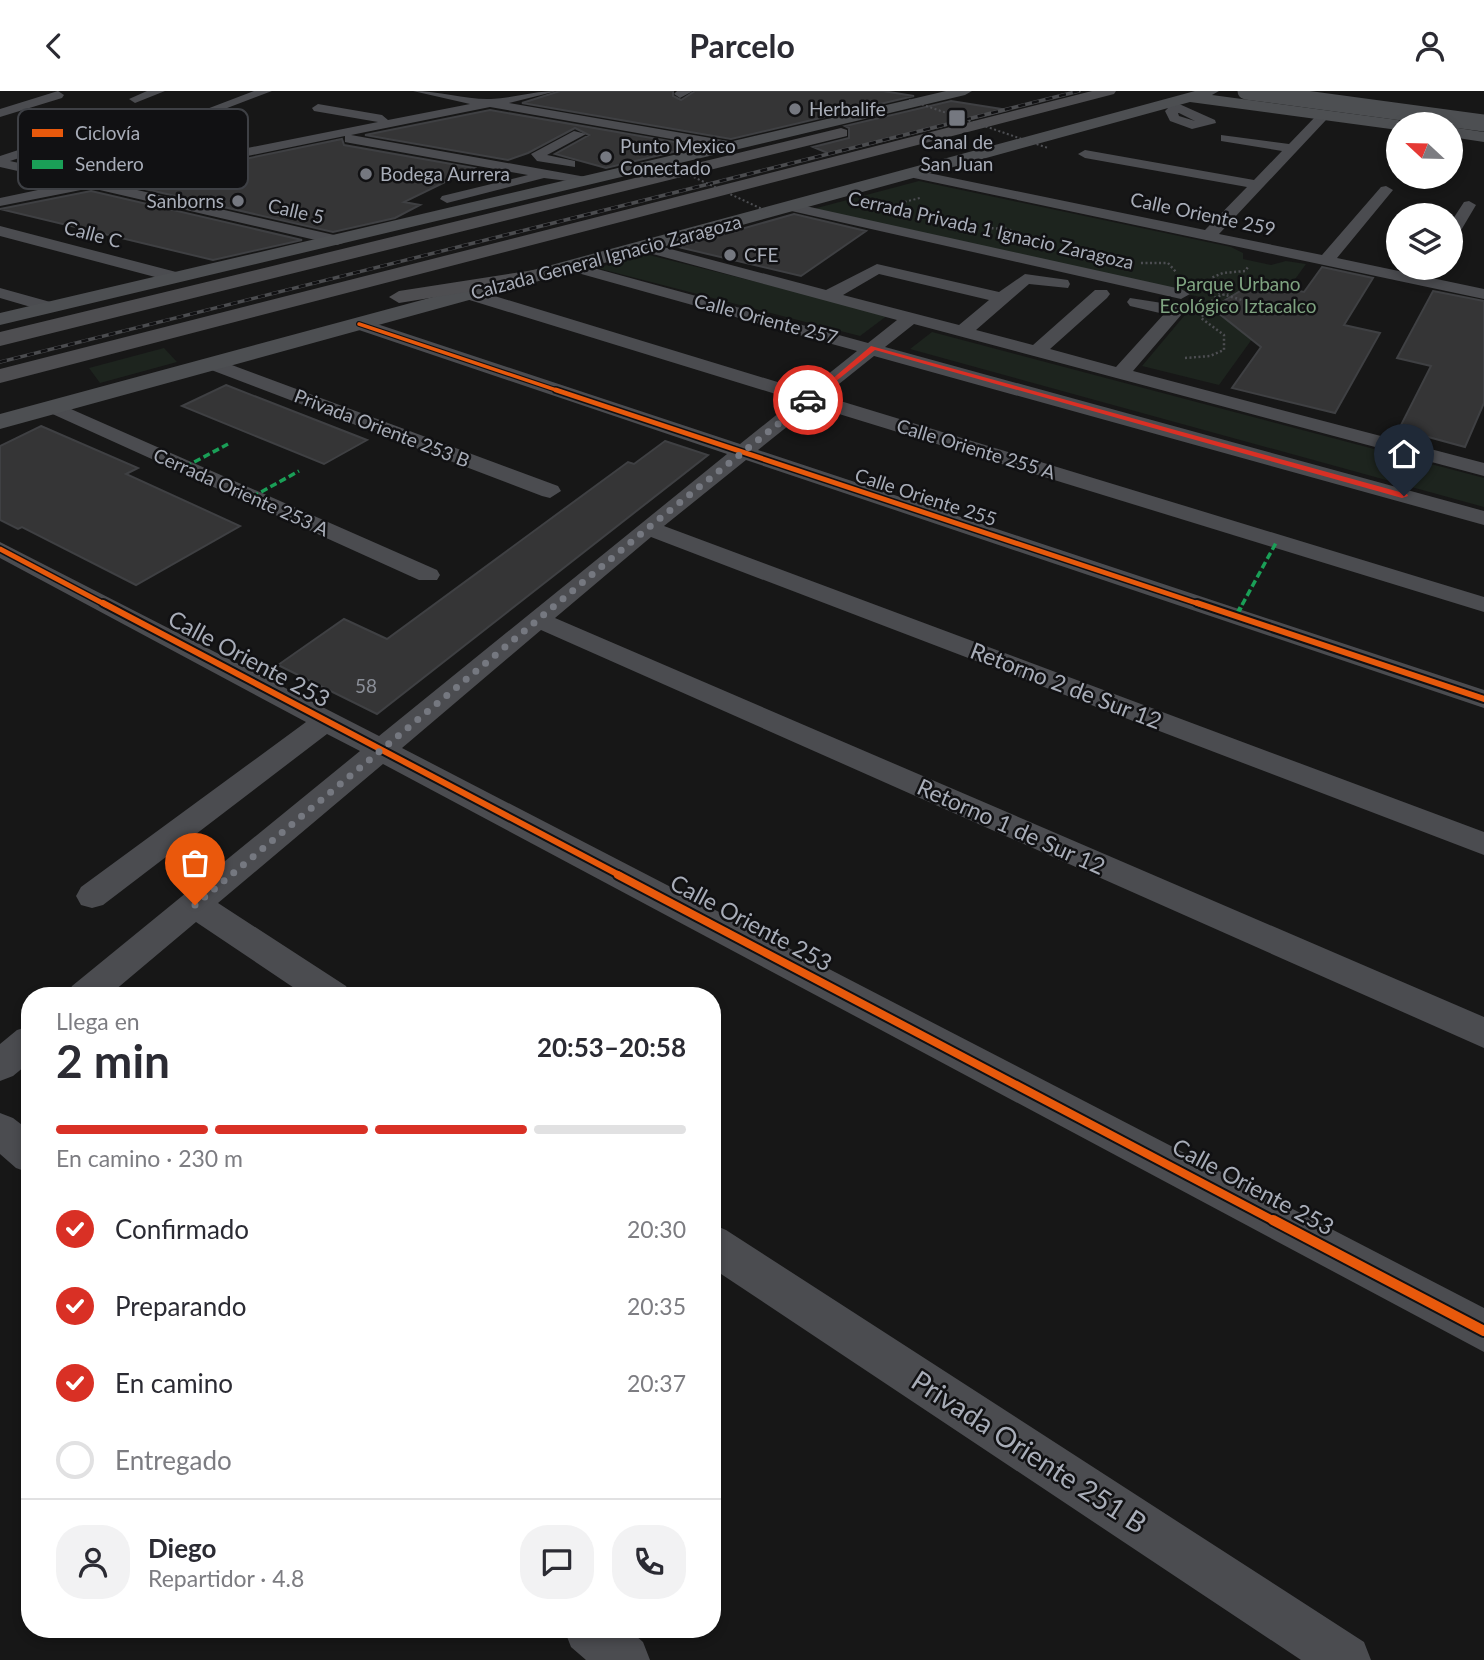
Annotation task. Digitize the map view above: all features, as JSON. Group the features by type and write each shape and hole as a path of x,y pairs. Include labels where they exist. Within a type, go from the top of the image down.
{"highway":[{"name":"Calzada General Ignacio Zaragoza","path":"0,376 1109,91"},
{"path":"586,181 742,151 986,97"},
{"path":"0,339 742,151"},
{"path":"179,332 534,276"}],"main road":[{"path":"0,319 612,174 742,151 965,91"},
{"name":"Calzada General Ignacio Zaragoza","path":"0,422 1179,103 1212,91"},
{"path":"1245,91 1484,123"},
{"path":"1305,112 1286,105 1283,98 1305,92 1484,117"},
{"path":"1179,103 1305,112 1386,123"},
{"path":"1463,134 1484,137"}],"street":[{"path":"135,99 159,91"},
{"path":"214,109 266,91"},
{"path":"419,91 489,104 579,126 606,124 713,142 742,151"},
{"path":"248,152 551,91"},
{"path":"0,113 58,95"},
{"path":"318,108 397,122"},
{"path":"601,109 538,156 612,174"},
{"path":"606,124 628,113"},
{"path":"1208,236 1320,120"},
{"path":"713,125 713,142"},
{"path":"349,137 586,181"},
{"path":"1226,138 1292,149"},
{"path":"1085,154 1259,185"},
{"path":"0,162 18,156"},
{"name":"Calle 5","path":"0,162 18,166"},
{"path":"470,207 434,195 495,165"},
{"path":"447,199 549,174"},
{"name":"Calle Oriente 259","path":"914,174 1326,261 1386,269"},
{"path":"0,202 66,189"},
{"name":"Calle 5","path":"114,189 337,240"},
{"path":"1326,261 1386,190"},
{"path":"1463,215 1469,205"},
{"name":"Cerrada Privada 1 Ignacio Zaragoza","path":"783,211 1181,294"},
{"name":"Calle C","path":"0,231 174,278"},
{"name":"Calle Oriente 257","path":"644,247 1484,470"},
{"name":"Calle Oriente 257","path":"573,267 874,348 1484,519"},
{"path":"828,296 877,269 1001,298"},
{"path":"962,332 1030,277 1173,311 1120,374"},
{"name":"Calle Oriente 259","path":"1443,280 1484,294"},
{"path":"95,987 648,528 874,348 901,316 937,283"},
{"path":"0,293 48,307"},
{"name":"Calle Oriente 255 A","path":"469,294 1484,605"},
{"path":"1036,352 1101,294"},
{"name":"Calle Oriente 255","path":"359,324 1484,699"},
{"name":"Privada Oriente 253 B","path":"213,364 550,491"},
{"name":"Cerrada Oriente 253 A","path":"55,408 428,575"},
{"name":"Retorno 2 de Sur 12","path":"648,528 1484,844"},
{"name":"Calle Oriente 253","path":"0,549 1484,1331"},
{"name":"Retorno 1 de Sur 12","path":"538,620 1484,1033"},
{"path":"92,896 326,721"},
{"path":"195,905 320,987"},
{"path":"0,1065 21,1048"},
{"path":"0,1130 21,1148"},
{"name":"Privada Oriente 251 B","path":"721,1250 1346,1660"},
{"path":"599,1638 625,1660"}],"path":[{"path":"909,100 1048,148"},
{"path":"657,160 783,211"}],"green space":[{"name":"Parque Urbano Ecológico Iztacalco","path":"919,181 1231,247 1243,253 1243,259 1271,265 1286,261 1306,264 1219,385 1142,366 1200,297 813,209"},
{"path":"645,254 888,315 860,336 597,268"},
{"path":"932,332 1484,478 1484,507 910,349"},
{"path":"164,348 177,362 100,383 89,368"}],"building":[{"path":"560,91 673,91 673,96 681,100 695,91 883,91 914,96 731,139 522,103"},
{"path":"951,101 1008,110 830,154 813,147 849,138 849,128 845,126"},
{"path":"490,110 698,146 606,168 555,154 589,135 575,128 528,153 508,160 365,135"},
{"path":"342,139 344,145 474,168 404,202 420,205 395,218 333,232 145,189 248,189 248,158"},
{"path":"91,191 302,240 213,260 0,209"},
{"path":"794,214 866,231 801,276 678,247"},
{"path":"1322,267 1373,278 1344,325 1380,333 1335,413 1232,388 1261,347 1212,308 1255,282 1304,292"},
{"path":"1433,291 1484,301 1484,403 1465,447 1399,429 1431,366 1397,358"},
{"path":"226,385 367,440 324,464 182,406"},
{"path":"41,426 138,468 126,474 240,526 136,585 22,527 18,529 0,520 0,446"},
{"path":"665,441 708,455 377,714 278,665 344,619 387,639 628,462 634,464"}],"railway":[{"path":"0,362 1079,91"}],"marked path":[{"path":"185,467 228,444"},
{"path":"252,497 299,471"},
{"path":"1236,616 1277,541"}],"cycle path":[{"path":"359,324 1484,699"},
{"path":"0,549 1484,1331"}],"way so far":[{"path":"195,905 648,528 808,400"}],"place":[{"name":"Herbalife","path":"795,109"},
{"name":"Canal de San Juan","path":"957,118"},
{"name":"Punto Mexico Conectado","path":"606,157"},
{"name":"Bodega Aurrera","path":"366,174"},
{"name":"Sanborns","path":"238,201"},
{"name":"CFE","path":"730,255"}],"route":[{"path":"808,400 874,348 1404,496"}]}
